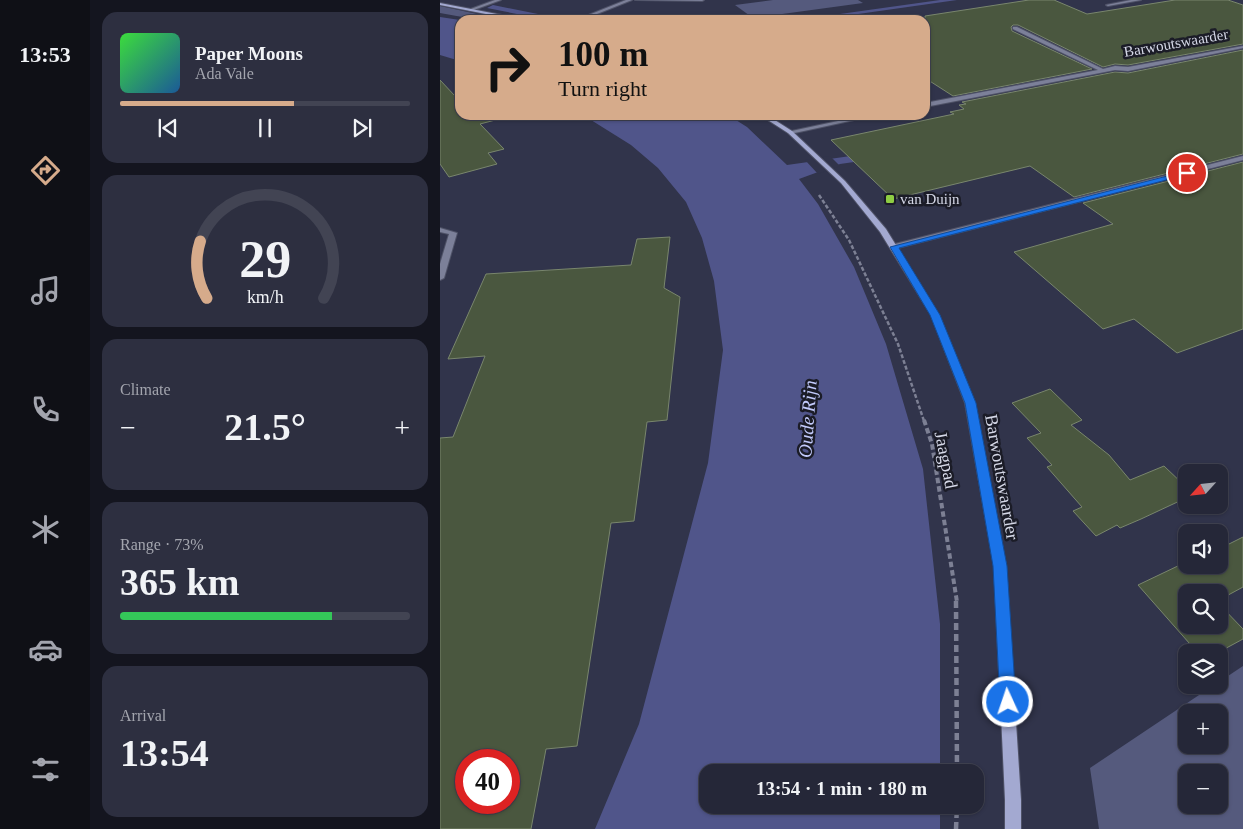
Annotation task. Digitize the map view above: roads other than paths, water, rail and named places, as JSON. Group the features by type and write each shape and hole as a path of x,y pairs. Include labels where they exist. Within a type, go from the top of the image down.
{"street":[{"path":"440,4 496,15"},
{"name":"Barwoutswaarder","path":"771,120 790,132 834,173 864,206 894,247 935,315 970,403 1000,566 1013,790 1013,829"}],"lane":[{"path":"470,10 499,0"},
{"path":"591,15 630,0"},
{"path":"636,0 702,0"},
{"path":"1108,5 1139,0"},
{"path":"1015,28 1102,70"},
{"name":"Barwoutswaarder","path":"930,104 1102,70 1128,68 1243,47"},
{"path":"790,132 849,120"},
{"path":"894,247 1243,158"},
{"path":"440,230 453,233 440,278"}],"water":[{"path":"940,0 957,0 851,15 833,15"},
{"path":"493,5 543,15 522,15 487,8"},
{"path":"440,17 455,19 455,60 440,55"},
{"name":"Oude Rijn","path":"591,120 736,120 747,127 787,165 879,152 882,158 840,164 799,179 818,204 854,267 886,344 923,469 940,624 940,764 699,764 699,814 940,814 940,829 595,829 639,724 708,463 723,350 714,281 702,238 686,202 658,168 631,145"}],"place":[{"name":"van Duijn","path":"890,199"}]}
